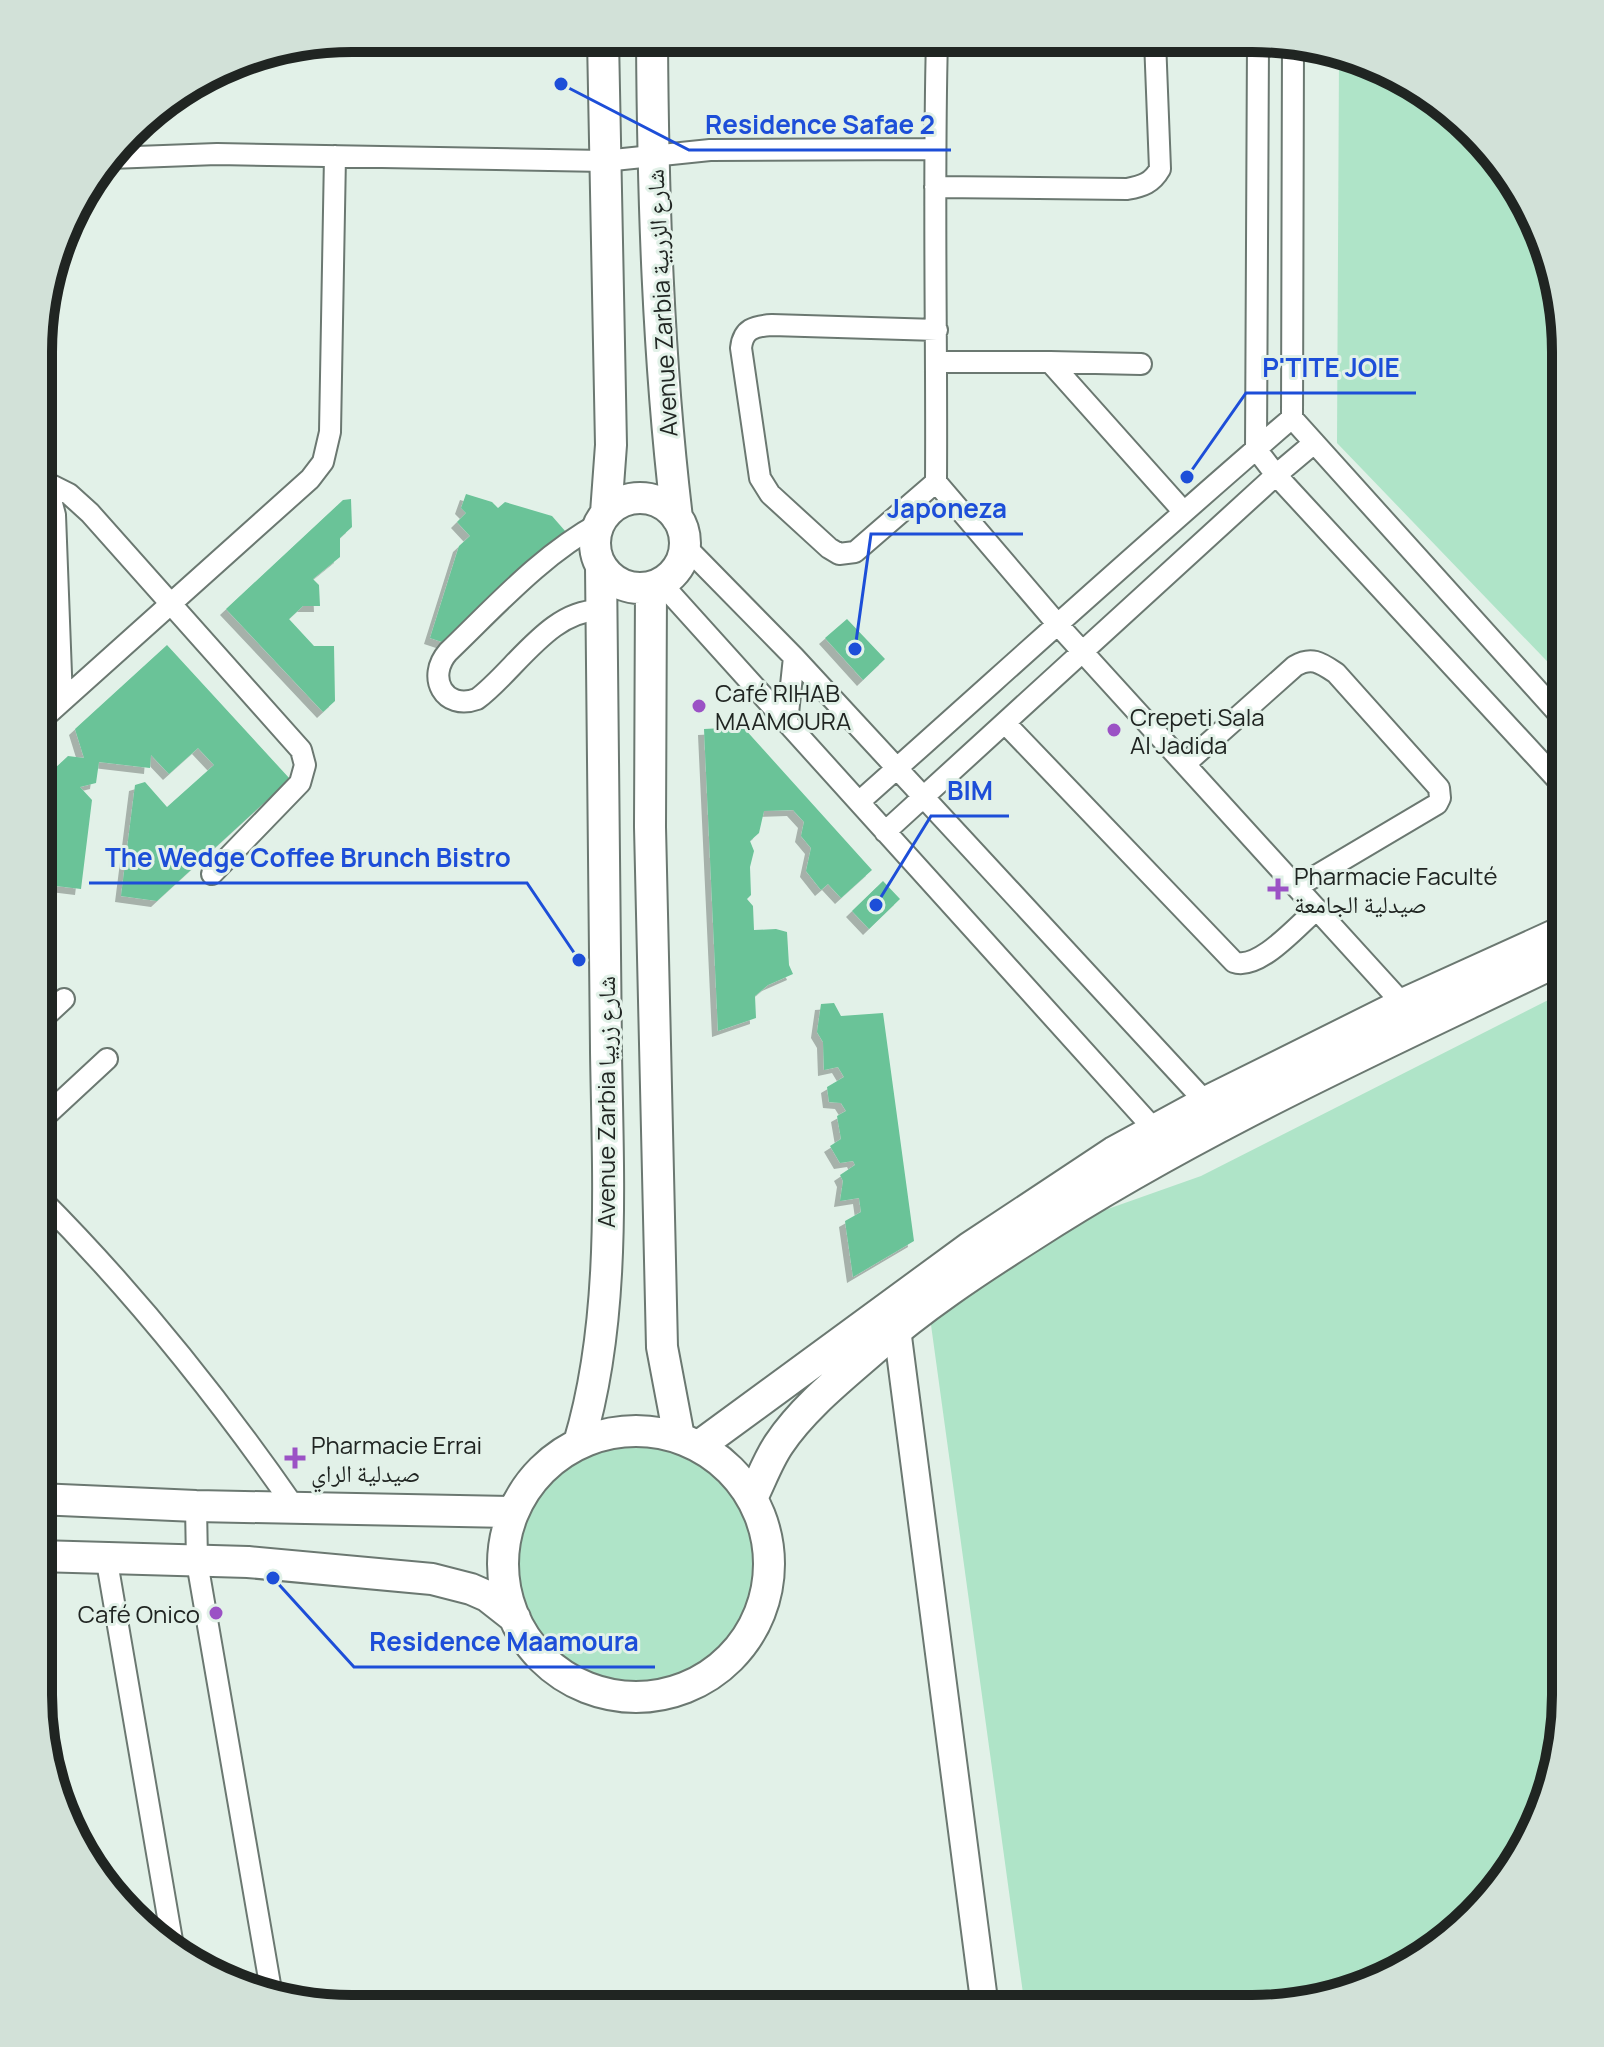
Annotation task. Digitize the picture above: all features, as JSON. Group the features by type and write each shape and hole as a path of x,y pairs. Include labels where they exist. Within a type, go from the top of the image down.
{"main road":[{"name":"Avenue Zarbia شارع الزربية","path":"603,52 611,445 603,518"},
{"name":"Avenue Zarbia شارع الزربية","path":"652,52 653,157 668,423 681,532"},
{"path":"643,498 668,508 681,532 681,561 674,574 656,585 637,588 623,585 601,567 595,545 603,518 617,504 643,498"},
{"name":"Avenue Zarbia شارع زربيا","path":"579,1443 590,1405 601,1339 606,1239 601,567"},
{"name":"Avenue Zarbia شارع زربيا","path":"656,585 650,827 662,1347 689,1441"},
{"path":"689,1441 1053,1190 1164,1140 1215,1113 1403,1004 1552,936"},
{"path":"1215,1113 1552,963"},
{"path":"752,1498 779,1444 799,1420 897,1329 972,1274 1083,1203 1164,1140"},
{"path":"632,1430 689,1441 720,1460 738,1477 752,1498 766,1534 769,1574 761,1612 742,1646 714,1673 679,1690 641,1697 608,1695 571,1681 538,1653 515,1618 505,1583 504,1547 513,1512 529,1484 552,1460 579,1443 605,1434 632,1430"},
{"path":"52,1500 196,1506 513,1512"},
{"path":"52,1556 298,1566 449,1581 487,1596 515,1618"}],"street":[{"path":"937,52 934,149 936,482 1059,626 1403,1004"},
{"path":"935,187 1127,189 1146,185 1160,169 1155,52"},
{"path":"1258,52 1256,449 1276,475 1552,774"},
{"path":"1293,55 1292,418 1552,706"},
{"path":"123,158 217,154 604,161 710,150 934,149"},
{"path":"52,710 310,479 327,452 330,432 335,156"},
{"path":"936,482 855,552 839,554 829,548 770,494 760,478 741,348 746,332 761,326 937,330"},
{"path":"937,362 1141,364"},
{"path":"1050,362 1183,511"},
{"path":"859,802 1059,626 1183,511 1292,418"},
{"path":"885,832 1314,443"},
{"path":"52,486 80,503 297,744 304,757 304,774 294,790 212,874"},
{"path":"52,507 55,515 62,701"},
{"path":"602,611 580,612 561,621 477,699 469,702 453,700 441,689 437,673 448,652 543,561 603,518"},
{"path":"681,532 1215,1113"},
{"path":"656,585 787,723 1164,1140"},
{"path":"787,723 794,657"},
{"path":"1185,764 1295,666 1305,660 1314,660 1336,673 1439,788 1437,804 1297,887"},
{"path":"1005,723 1234,962 1248,963 1261,958 1317,909"},
{"path":"52,1010 64,999"},
{"path":"52,1110 107,1059"},
{"path":"52,1211 149,1315 244,1434 295,1508"},
{"path":"897,1329 983,1995"},
{"path":"196,1506 197,1562 270,1984"},
{"path":"106,1556 171,1934"}],"green space":[{"path":"1339,65 1402,92 1450,126 1478,154 1501,185 1521,219 1536,256 1546,293 1552,352 1552,666 1337,443"},
{"path":"1552,998 1552,1695 1542,1773 1512,1845 1478,1893 1435,1933 1402,1955 1367,1972 1330,1985 1272,1994 1023,1995 924,1274 1201,1176"},
{"path":"637,1444 682,1453 703,1464 721,1479 736,1497 747,1518 756,1563 747,1608 736,1629 721,1647 703,1662 682,1673 637,1682 592,1673 571,1662 553,1647 538,1629 527,1608 518,1563 527,1518 538,1497 553,1479 571,1464 592,1453"}],"building":[{"path":"466,494 492,502 498,508 505,502 552,516 566,532 445,643 430,638 459,546 470,536 457,522 466,513 461,508"},
{"path":"351,499 352,527 340,538 340,557 313,579 319,585 320,606 303,606 289,619 314,646 334,646 335,701 323,712 226,609 343,500"},
{"path":"847,619 885,659 863,680 825,638"},
{"path":"167,645 290,779 157,901 121,896 135,785 145,782 167,807 214,765 198,748 169,774 151,755 150,768 99,762 96,783 80,787 92,800 81,889 52,885 52,771 68,756 84,758 75,729"},
{"path":"743,727 872,870 841,898 828,884 821,890 806,871 811,848 801,836 804,822 793,810 764,811 759,833 750,841 754,851 750,867 751,895 747,899 753,906 754,930 787,932 789,965 793,974 768,985 755,996 756,1018 718,1031 704,729"},
{"path":"883,881 900,899 869,929 852,911"},
{"path":"834,1003 841,1016 883,1013 914,1241 853,1277 845,1221 861,1212 859,1198 840,1201 843,1181 840,1175 855,1165 853,1161 840,1163 830,1146 841,1139 837,1116 846,1111 841,1103 829,1102 827,1087 844,1077 838,1067 824,1070 823,1042 817,1032 821,1004"}],"place":[{"name":"Residence Safae 2","path":"561,84"},
{"name":"P'TITE JOIE","path":"1187,477"},
{"name":"Japoneza","path":"855,649"},
{"name":"Café RIHAB MAAMOURA","path":"699,706"},
{"name":"Crepeti Sala Al Jadida","path":"1114,730"},
{"name":"Pharmacie Faculté صيدلية الجامعة","path":"1278,889"},
{"name":"BIM","path":"876,905"},
{"name":"The Wedge Coffee Brunch Bistro","path":"579,960"},
{"name":"Pharmacie Errai صيدلية الراي","path":"295,1458"},
{"name":"Residence Maamoura","path":"273,1578"},
{"name":"Café Onico","path":"216,1613"}]}
